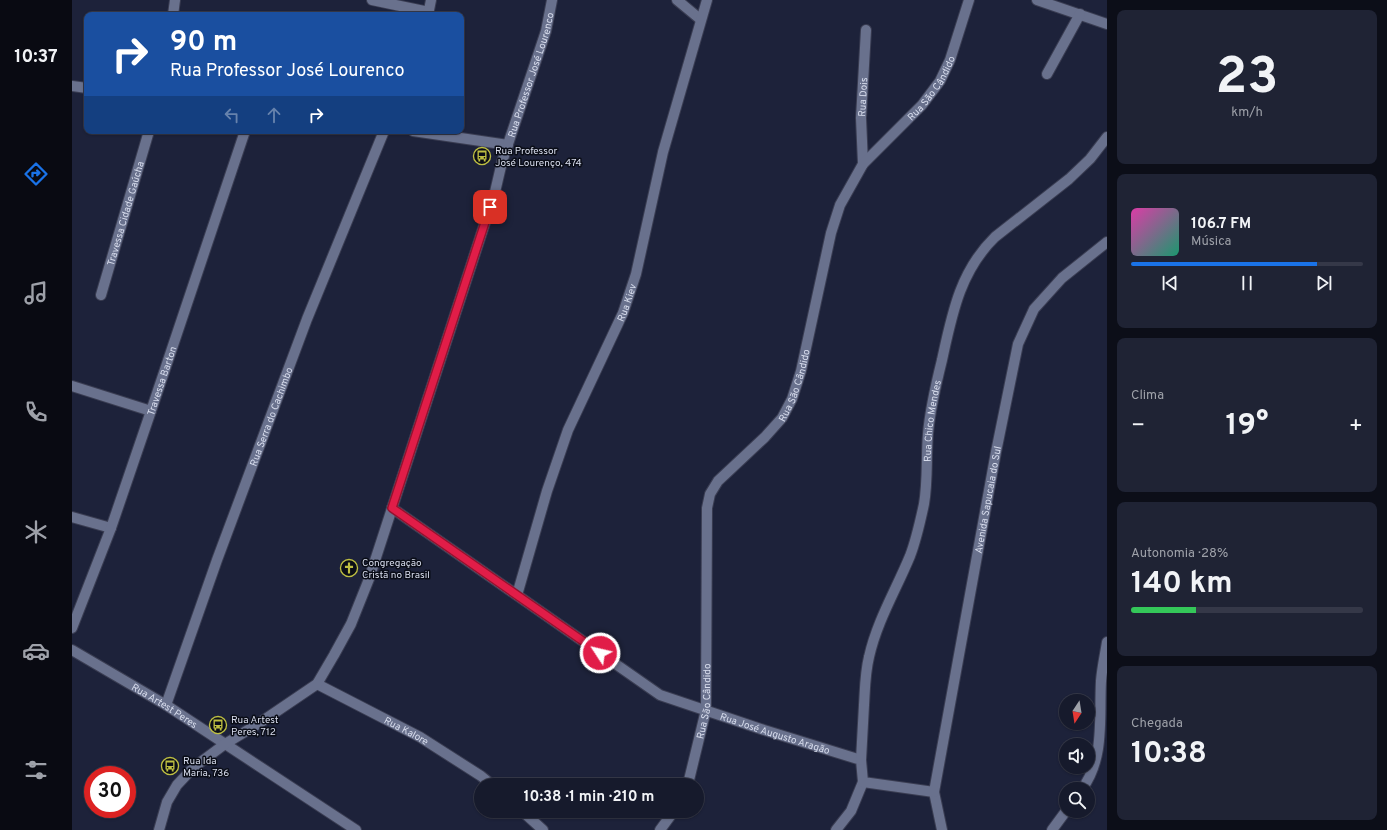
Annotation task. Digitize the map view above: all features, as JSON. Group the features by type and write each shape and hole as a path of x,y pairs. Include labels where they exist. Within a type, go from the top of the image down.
{"street":[{"path":"173,12 175,0"},
{"path":"372,0 425,12"},
{"path":"429,12 431,0"},
{"name":"Rua Professor José Lourenco","path":"159,830 167,802 177,785 194,767 225,744 261,722 317,684 351,624 369,580 495,192 502,162 546,30 552,0"},
{"path":"677,0 700,19"},
{"name":"Rua Kiev","path":"517,594 547,491 568,430 623,313 636,274 663,152 700,19 707,0"},
{"name":"Rua São Cândido","path":"689,778 706,710 707,508 710,494 718,481 765,437 782,418 792,399 801,371 831,233 840,205 863,164 922,105 940,81 950,60 969,0"},
{"path":"1037,0 1107,24"},
{"path":"1047,74 1080,14"},
{"name":"Rua Dois","path":"863,164 861,118 866,30"},
{"path":"72,86 84,88"},
{"name":"Travessa Cidade Gaúcha","path":"101,295 149,134"},
{"name":"Travessa Barton","path":"72,628 110,528 151,411 243,134"},
{"name":"Rua Serra do Cachimbo","path":"166,705 217,560 304,326 383,134"},
{"path":"433,134 508,145"},
{"name":"Rua Chico Mendes","path":"861,760 865,681 869,657 877,630 888,603 911,554 924,504 928,434 934,392 952,313 962,286 975,260 986,246 995,237 1069,179 1090,159 1107,137"},
{"name":"Avenida Sapucaia do Sul","path":"934,792 996,452 1018,344 1034,309 1062,278 1107,242"},
{"path":"72,386 151,411"},
{"name":"Rua José Augusto Aragão","path":"392,508 660,695 764,730 861,760"},
{"path":"72,517 110,528"},
{"path":"1086,782 1093,769 1098,750 1102,680 1107,642"},
{"name":"Rua Artest Peres","path":"72,650 166,705 356,830"},
{"name":"Rua Kalore","path":"317,684 420,738 483,778"},
{"path":"836,830 851,811 863,782 861,760"},
{"path":"863,782 934,792 942,830"},
{"path":"530,818 543,830"},
{"path":"660,830 669,818"},
{"path":"1052,830 1061,818"}],"place":[{"name":"Rua Professor José Lourenço, 474","path":"482,156"},
{"name":"Congregação Cristã no Brasil","path":"349,568"},
{"name":"Rua Artest Peres, 712","path":"218,725"},
{"name":"Rua Ida Maria, 736","path":"170,766"}],"route":[{"path":"490,207 392,508 600,653"}]}
